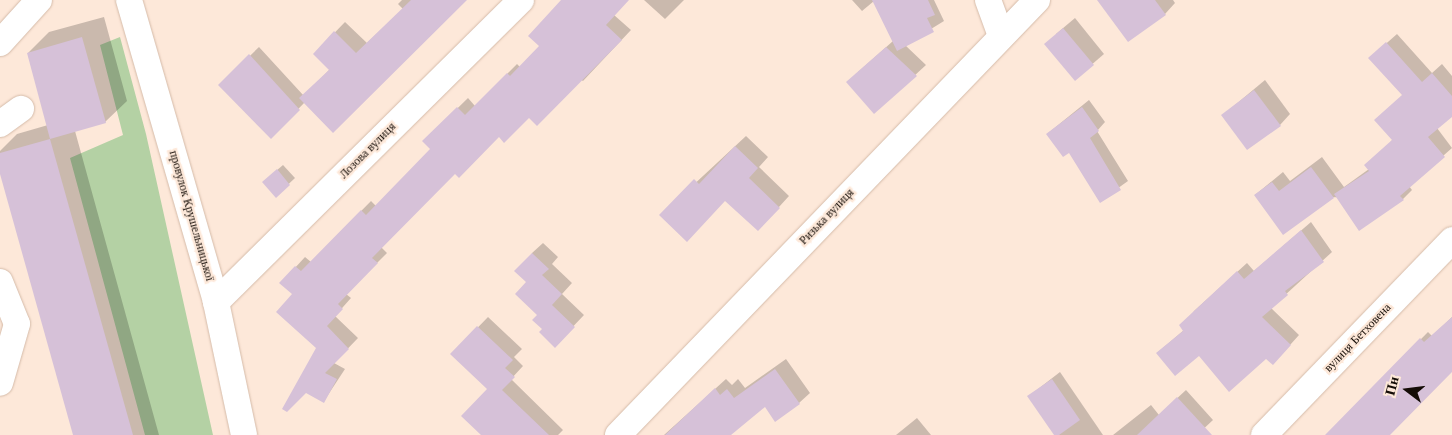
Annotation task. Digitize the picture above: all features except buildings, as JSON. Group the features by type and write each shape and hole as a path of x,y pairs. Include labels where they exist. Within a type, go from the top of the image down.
{"street":[{"path":"0,43 39,0"},
{"name":"провулок Крушельницької","path":"129,0 216,302 244,435"},
{"name":"Лозова вулиця","path":"216,302 521,0"},
{"path":"988,0 1001,36"},
{"name":"Ризька вулиця","path":"618,435 1037,0"},
{"path":"0,124 21,109"},
{"name":"вулиця Бетховена","path":"1264,435 1452,240"},
{"path":"0,282 17,324 0,383"}],"green space":[{"path":"120,37 146,134 213,435 145,435 70,158 123,135 100,45"}]}
